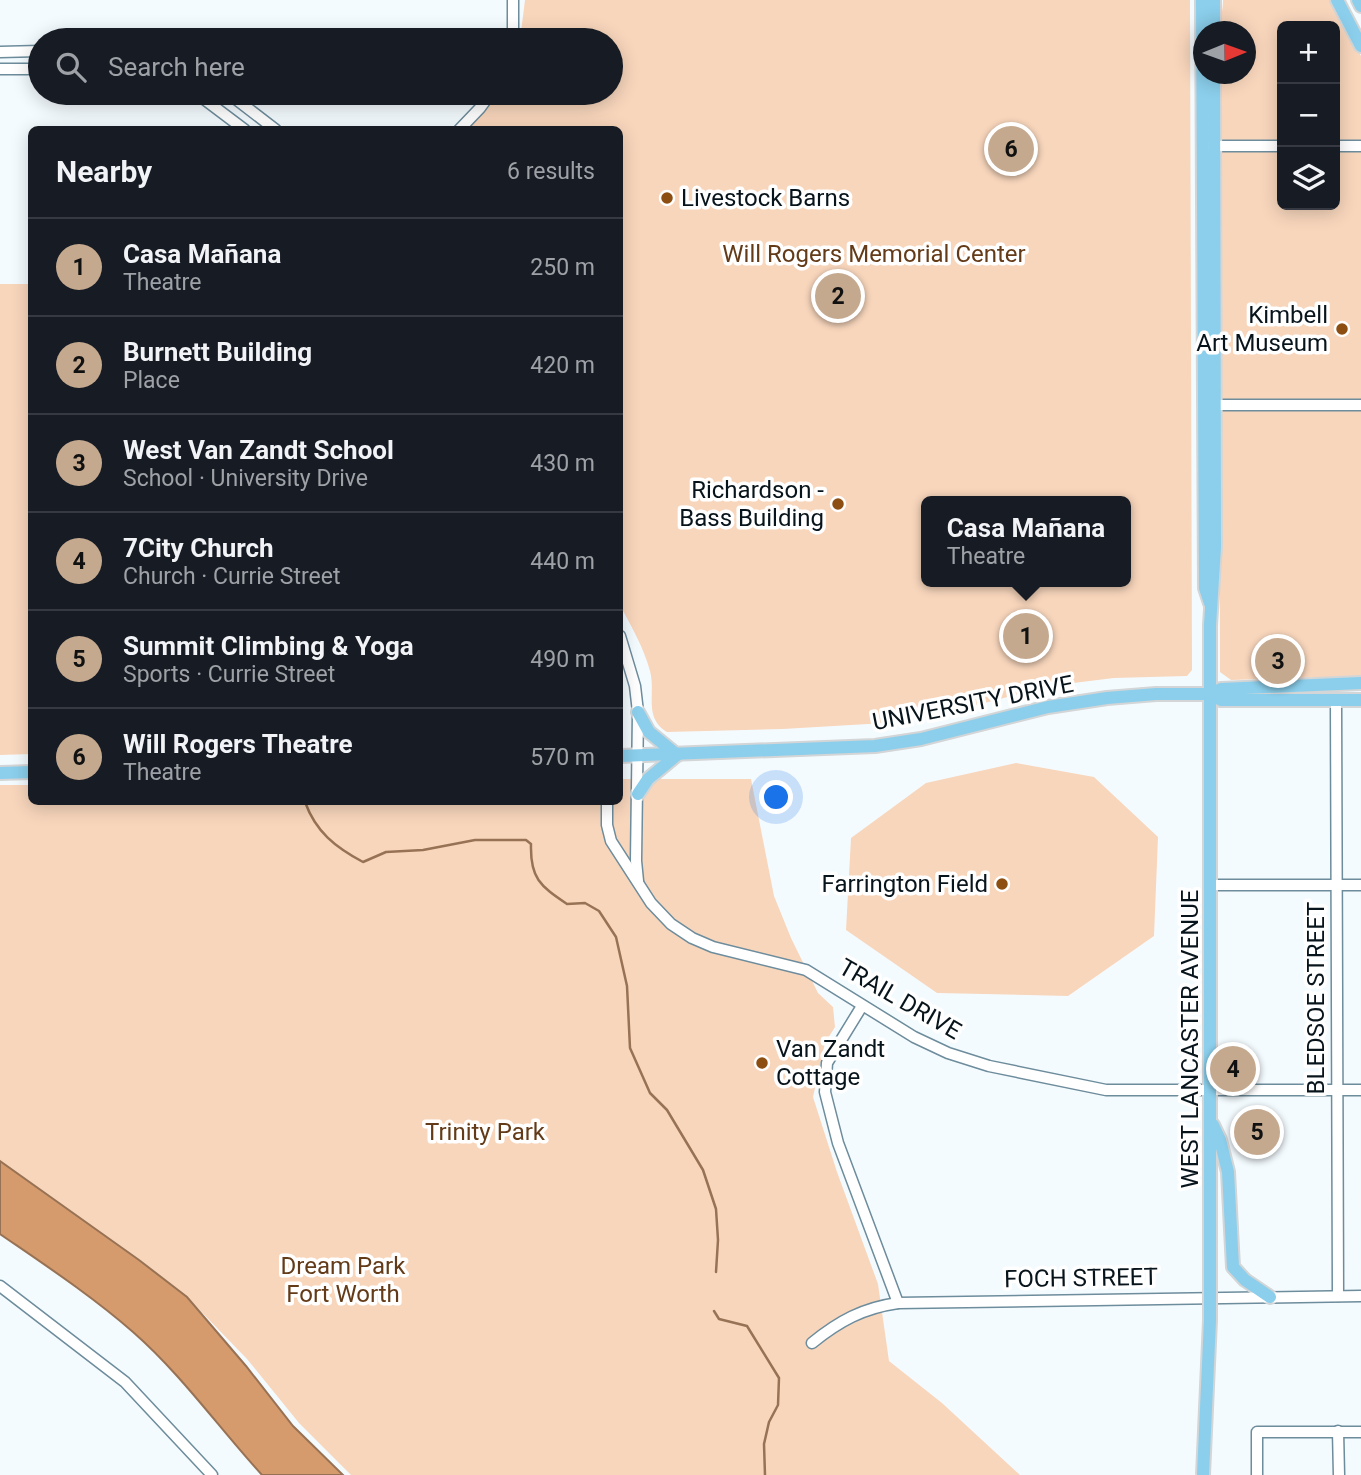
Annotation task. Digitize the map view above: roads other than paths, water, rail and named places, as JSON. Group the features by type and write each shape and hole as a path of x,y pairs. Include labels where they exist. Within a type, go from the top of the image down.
{"main road":[{"name":"WEST LANCASTER AVENUE","path":"1202,0 1208,146 1209,405 1215,547 1213,598 1210,604 1209,694 1210,1320 1203,1475"},
{"path":"1214,0 1214,21"},
{"path":"1337,0 1361,46"},
{"path":"1358,0 1361,6"},
{"name":"WEST LANCASTER AVENUE","path":"1208,146 1213,84"},
{"path":"1336,700 1361,686"},
{"name":"UNIVERSITY DRIVE","path":"623,756 875,746 921,739 1048,707 1107,698 1209,694 1221,689 1361,686"},
{"name":"UNIVERSITY DRIVE","path":"1209,694 1221,699 1361,700"},
{"path":"638,712 649,732 677,755 648,779 638,794"},
{"path":"0,773 28,772"},
{"path":"1210,1121 1220,1140 1228,1172 1233,1267 1245,1280 1269,1297"}],"street":[{"path":"513,0 513,28"},
{"path":"1343,12 1358,0"},
{"path":"0,52 28,51"},
{"path":"0,69 28,69"},
{"path":"212,105 240,126"},
{"path":"244,105 271,126"},
{"path":"463,126 482,105"},
{"path":"1208,146 1277,146"},
{"path":"1340,146 1361,146"},
{"path":"1209,405 1361,405"},
{"path":"623,646 635,686 638,712 638,883"},
{"name":"BLEDSOE STREET","path":"1336,700 1338,1296"},
{"name":"TRAIL DRIVE","path":"607,805 607,825 611,841 651,903 671,924 692,939 713,947 806,970 914,1037 948,1053 989,1066 1105,1090 1361,1090"},
{"path":"1211,885 1361,885"},
{"path":"862,1006 827,1063 825,1092 838,1143 898,1303"},
{"path":"0,1286 125,1382 212,1475"},
{"name":"FOCH STREET","path":"812,1343 845,1318 867,1309 898,1303 1361,1296"},
{"path":"1257,1475 1257,1432 1361,1432"},
{"path":"1338,1432 1339,1475"}],"waterway":[{"path":"306,805 328,838 363,862 386,852 423,850 475,840 526,840 531,844 532,865 543,886 567,904 585,903 599,911 616,937 627,986 630,1048 650,1093 667,1110 703,1170 716,1209 716,1272"},
{"path":"714,1311 719,1319 747,1326 779,1378 778,1405 769,1422 764,1444 765,1475"}],"place":[{"name":"Will Rogers Theatre","path":"1011,149"},
{"name":"Livestock Barns","path":"667,198"},
{"name":"Burnett Building","path":"838,296"},
{"name":"Kimbell Art Museum","path":"1342,329"},
{"name":"Richardson - Bass Building","path":"838,504"},
{"name":"Casa Mañana","path":"1026,636"},
{"name":"West Van Zandt School","path":"1278,661"},
{"name":"Farrington Field","path":"1002,884"},
{"name":"Van Zandt Cottage","path":"762,1063"},
{"name":"7City Church","path":"1233,1069"},
{"name":"Summit Climbing & Yoga","path":"1257,1132"}],"park label":[{"name":"Will Rogers Memorial Center","path":"874,254"},
{"name":"Trinity Park","path":"485,1132"},
{"name":"Dream Park Fort Worth","path":"343,1280"}]}
